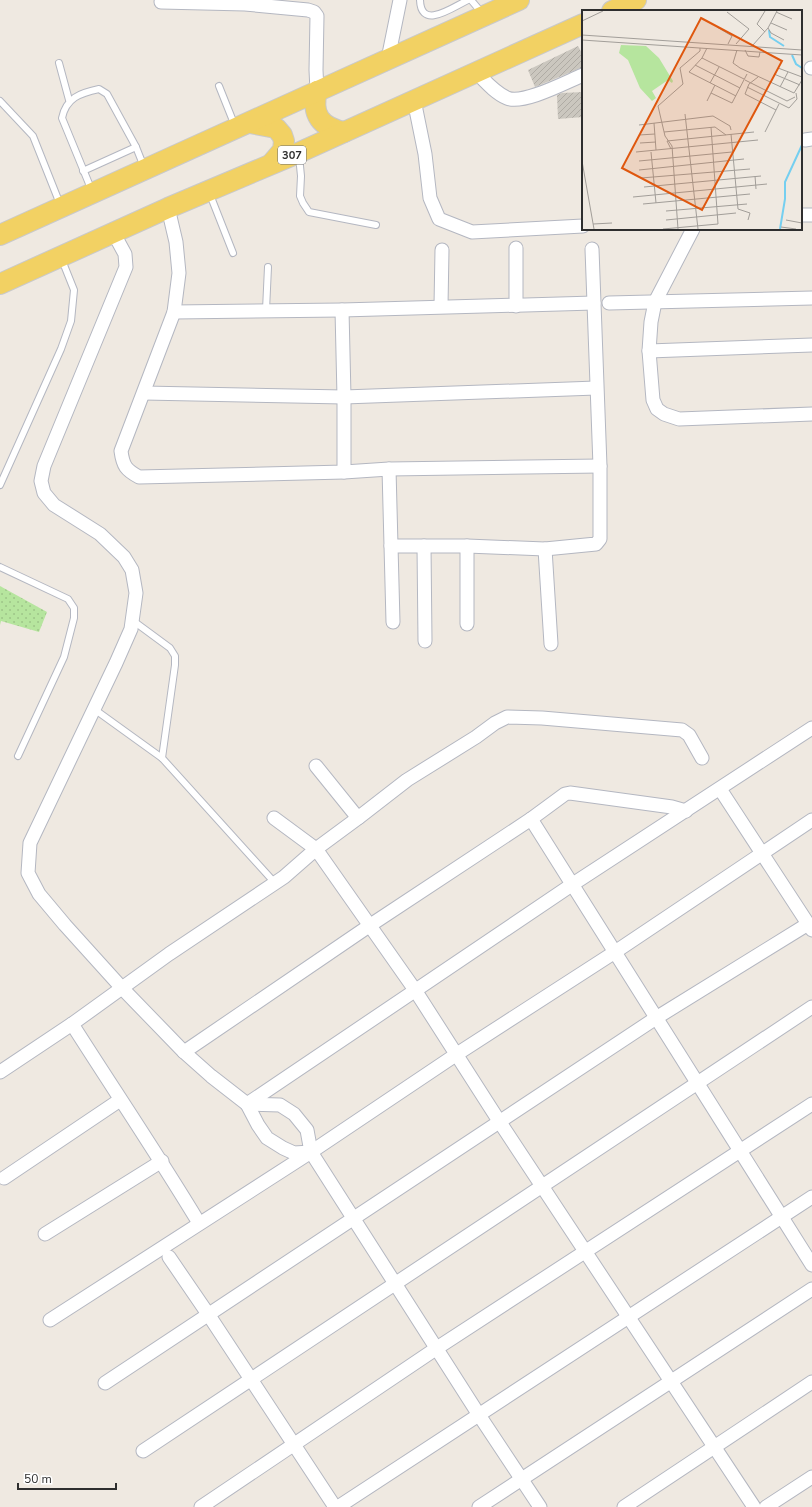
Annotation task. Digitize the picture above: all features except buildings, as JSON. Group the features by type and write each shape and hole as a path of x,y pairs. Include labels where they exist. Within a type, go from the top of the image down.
{"main road":[{"path":"0,235 145,171 317,91 519,0"},
{"path":"614,10 636,0"},
{"name":"307","path":"0,284 113,232 298,153 582,24"},
{"path":"317,91 315,98 319,118 331,129 344,132"},
{"path":"243,126 276,128 282,135 284,141 283,150 272,163"}],"street":[{"path":"388,59 400,0"},
{"path":"161,2 219,2 308,10 314,12 317,16 317,91"},
{"path":"476,72 494,90 506,98 514,100 529,97 582,75"},
{"path":"414,100 426,154 430,198 438,219 472,232 582,226"},
{"path":"168,208 176,242 179,273 174,312 121,451 123,463 130,472 139,477 344,472 389,469 600,466"},
{"path":"692,230 655,302 651,322 649,351 653,400 657,409 664,414 679,418 812,414"},
{"path":"113,232 125,254 126,266 44,466 41,481 44,493 54,505 100,534 124,557 132,570 136,593 131,629 30,843 28,873 39,894 65,926 184,1052 211,1076 247,1104 267,1138 294,1153 311,1152"},
{"path":"516,248 516,306"},
{"path":"391,546 467,546 545,549 596,544 599,542 600,466 592,249"},
{"path":"441,306 442,250"},
{"path":"609,303 812,298"},
{"path":"174,312 342,310 441,306 516,306 594,303"},
{"path":"342,310 344,472"},
{"path":"649,351 812,345"},
{"path":"144,393 344,396 596,388"},
{"path":"389,469 393,622"},
{"path":"424,546 425,641"},
{"path":"467,546 467,624"},
{"path":"545,549 551,644"},
{"path":"0,1072 72,1024 121,987 169,954 284,877 316,849 407,780 476,737 495,723 506,718 542,718 682,730 689,735 702,758"},
{"path":"247,1104 573,884 812,728"},
{"path":"316,766 358,818"},
{"path":"105,1383 656,1018 810,927 763,852 720,789"},
{"path":"184,1052 369,926 531,819 565,794 570,793 672,807 686,811"},
{"path":"274,818 316,849 415,990 499,1121 754,1507"},
{"path":"531,819 812,1265"},
{"path":"50,1320 311,1152 457,1054 615,952 812,820"},
{"path":"143,1451 812,1007"},
{"path":"72,1024 120,1100 162,1161 199,1223"},
{"path":"4,1178 120,1100"},
{"path":"247,1104 280,1105 294,1114 307,1130 311,1152 479,1415 540,1507"},
{"path":"201,1507 437,1348 812,1104"},
{"path":"45,1234 162,1161"},
{"path":"169,1257 337,1507 812,1197"},
{"path":"479,1507 812,1289"},
{"path":"624,1507 812,1382"},
{"path":"766,1507 812,1477"}],"lane":[{"path":"420,0 420,7 428,16 435,16 468,0"},
{"path":"471,0 484,16"},
{"path":"59,63 69,100"},
{"path":"219,86 243,126"},
{"path":"93,194 62,118 69,100 89,91 98,88 107,94 136,147 145,171"},
{"path":"0,101 33,136 62,208"},
{"path":"83,171 136,147"},
{"path":"298,153 302,188 300,196 309,212 376,226"},
{"path":"209,191 233,252"},
{"path":"0,485 61,349 71,321 74,290 60,256"},
{"path":"266,310 268,267"},
{"path":"0,567 68,599 74,608 74,618 64,657 18,756"},
{"path":"132,620 170,648 175,656 162,758"},
{"path":"94,709 162,758 275,883"}],"green space":[{"path":"0,586 47,612 39,632 1,621 0,625"}]}
